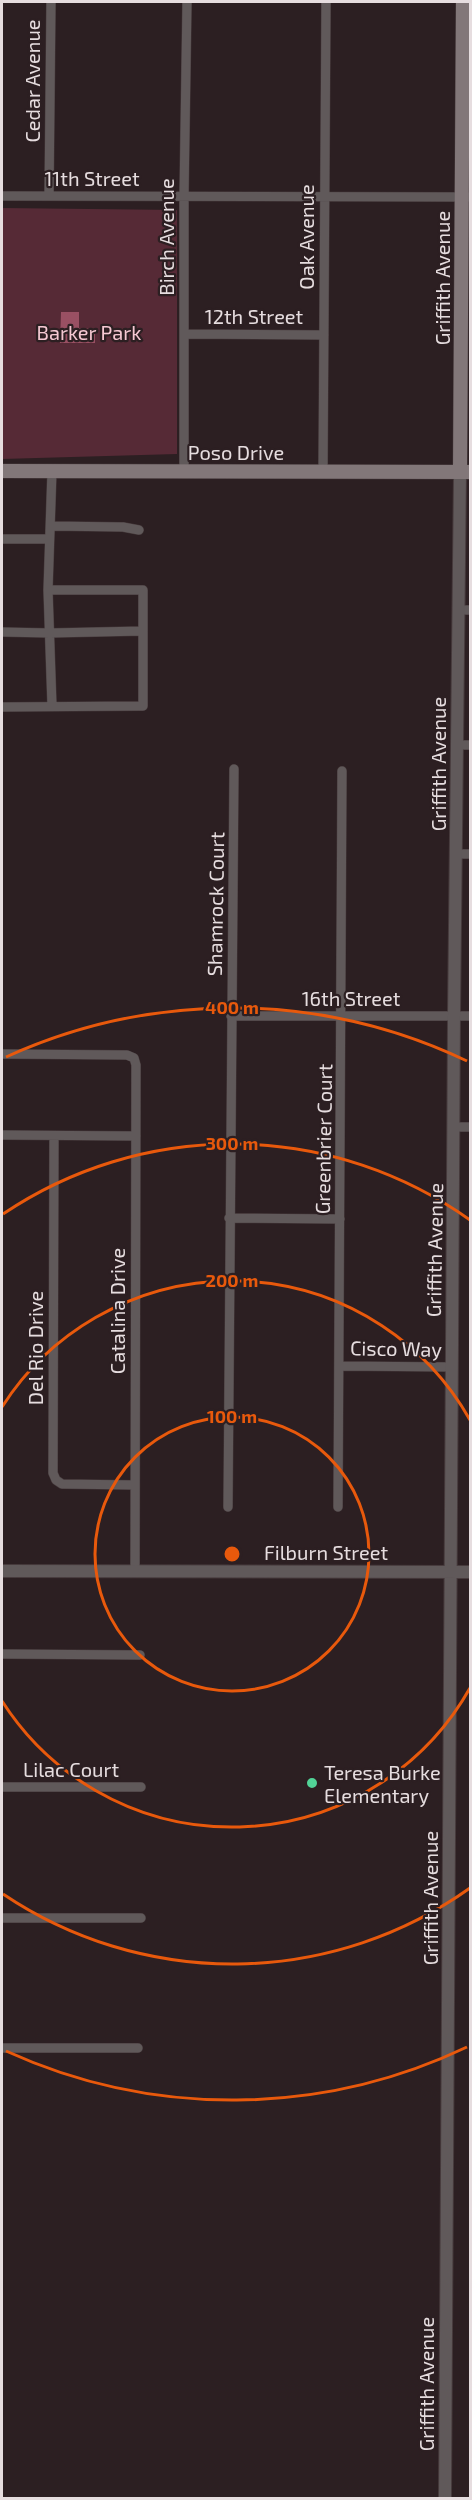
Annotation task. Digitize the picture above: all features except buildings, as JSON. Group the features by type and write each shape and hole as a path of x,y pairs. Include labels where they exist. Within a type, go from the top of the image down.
{"main road":[{"name":"Griffith Avenue","path":"463,2 467,60 465,472"},
{"name":"Poso Drive","path":"2,471 465,472"}],"street":[{"name":"Cedar Avenue","path":"50,196 51,2"},
{"name":"Birch Avenue","path":"184,472 187,2"},
{"name":"Oak Avenue","path":"323,472 326,2"},
{"name":"11th Street","path":"2,196 466,197"},
{"name":"12th Street","path":"184,334 324,335"},
{"path":"52,471 48,590 52,706"},
{"name":"Griffith Avenue","path":"445,2499 454,1017 457,854 464,745 465,472"},
{"path":"51,526 123,527 139,530"},
{"path":"2,539 49,539"},
{"path":"2,707 143,706 143,590 48,590"},
{"path":"2,632 143,631"},
{"name":"Shamrock Court","path":"228,1507 234,770"},
{"name":"Greenbrier Court","path":"338,1507 342,771"},
{"path":"457,854 471,854"},
{"name":"16th Street","path":"231,1016 471,1016"},
{"name":"Catalina Drive","path":"2,1054 127,1055 134,1058 136,1065 135,1571"},
{"path":"455,1126 471,1126"},
{"path":"2,1135 136,1136"},
{"name":"Del Rio Drive","path":"54,1136 53,1473 56,1480 62,1484 135,1485"},
{"path":"229,1218 340,1218"},
{"name":"Cisco Way","path":"339,1366 452,1367"},
{"name":"Filburn Street","path":"2,1571 471,1572"},
{"path":"2,1654 140,1655"},
{"name":"Lilac Court","path":"2,1787 141,1787"},
{"path":"2,1918 141,1918"},
{"path":"2,2048 138,2048"}],"green space":[{"name":"Barker Park","path":"2,208 177,210 177,454 2,459"}],"shaded area":[{"path":"61,312 79,312 79,328 95,329 95,343 60,343"}],"place":[{"name":"Teresa Burke Elementary","path":"312,1783"}]}
